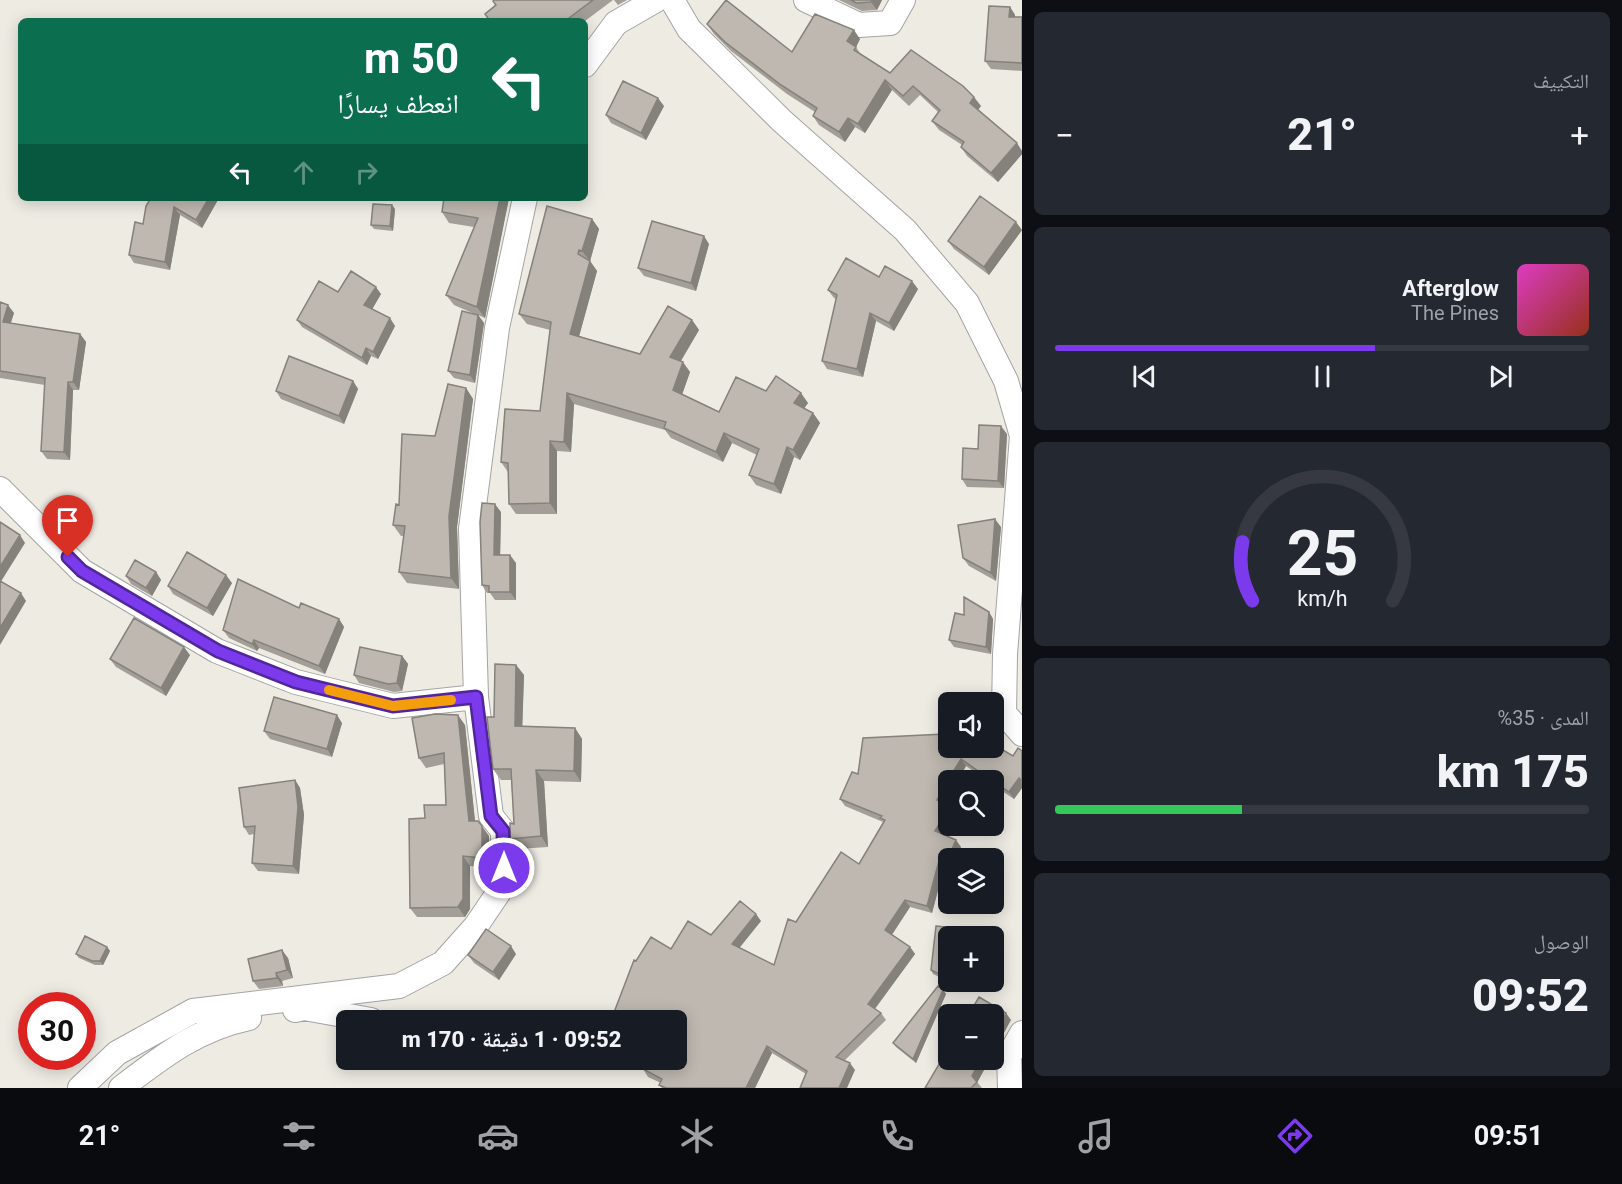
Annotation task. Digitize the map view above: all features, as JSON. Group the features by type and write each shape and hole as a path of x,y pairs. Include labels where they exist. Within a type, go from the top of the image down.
{"street":[{"path":"588,61 616,23 656,0"},
{"path":"672,0 689,29 782,121 905,230 967,303 1006,381 1018,407 1022,436 1007,620 1004,713 1022,734"},
{"path":"806,0 859,25 890,23 903,0"},
{"path":"80,1088 117,1053 193,1011 399,986 443,963 476,926 504,886 503,831 491,816 476,697 471,529 497,328 524,201"},
{"path":"0,489 82,571 218,651 296,682 393,706 476,697"},
{"path":"122,1088 168,1053 219,1024 304,1008 336,1014"},
{"path":"1010,1088 1009,1056 1022,1033"}],"building":[{"path":"593,0 569,18 488,18 485,14 496,5 493,1"},
{"path":"726,0 792,52 815,14 854,30 847,41 856,47 854,50 890,73 911,50 963,86 974,97 970,103 1017,143 991,173 961,147 964,142 932,121 940,110 913,86 903,96 885,80 858,124 848,118 839,132 813,116 817,108 781,85 725,42 707,24"},
{"path":"851,0 872,0 856,3"},
{"path":"989,6 1010,7 1009,17 1022,17 1022,63 985,61"},
{"path":"623,81 658,98 641,133 606,115"},
{"path":"980,196 1016,222 984,267 948,241"},
{"path":"149,201 207,201 196,220 174,207 165,262 129,255 135,222 143,224"},
{"path":"444,201 499,201 477,307 446,295 478,218 442,212"},
{"path":"373,204 392,205 390,226 371,225"},
{"path":"547,206 592,219 582,251 579,250 578,254 590,261 570,334 640,354 668,306 692,320 670,357 683,362 673,390 719,412 736,377 766,391 776,376 801,393 794,403 813,413 793,450 787,447 774,484 749,475 759,449 724,433 716,452 664,428 666,422 567,393 564,442 550,441 550,503 509,504 508,463 501,462 505,409 540,411 551,322 519,314"},
{"path":"652,221 704,236 691,283 638,268"},
{"path":"846,258 879,277 885,266 912,281 889,323 870,313 857,369 822,361 837,295 828,290"},
{"path":"351,271 376,287 364,305 390,318 373,352 366,348 362,358 297,320 319,281 338,292"},
{"path":"0,302 8,305 3,322 80,334 73,382 68,382 64,452 41,451 45,378 0,371"},
{"path":"462,311 478,315 470,375 448,371"},
{"path":"289,356 353,381 339,416 276,391"},
{"path":"448,384 466,388 449,516 451,578 399,572 405,526 393,525 396,504 399,505 402,434 435,436"},
{"path":"979,425 1001,426 998,481 962,479 963,448 978,449"},
{"path":"482,503 495,504 494,555 510,555 510,592 489,592 489,586 482,585 480,522"},
{"path":"995,519 991,573 963,558 958,525"},
{"path":"0,522 20,535 0,567"},
{"path":"187,552 226,575 207,608 168,586"},
{"path":"135,560 156,572 146,588 126,576"},
{"path":"238,579 299,608 301,603 339,619 319,666 254,640 252,644 223,630"},
{"path":"0,581 21,593 0,628"},
{"path":"964,597 989,612 986,647 949,640 955,613 964,615"},
{"path":"134,618 184,647 161,688 110,659"},
{"path":"360,647 402,656 397,683 388,684 354,675"},
{"path":"495,664 516,665 515,726 575,728 574,771 536,770 541,836 510,839 510,823 514,824 511,769 493,769 487,717 494,717"},
{"path":"274,697 337,715 327,749 264,731"},
{"path":"435,714 458,715 469,821 478,821 482,826 482,858 463,856 463,899 458,907 410,908 409,819 425,818 424,805 446,805 444,753 419,758 412,718"},
{"path":"938,734 938,758 1004,758 1004,751 1013,756 1018,748 1022,751 1022,781 1019,778 1009,792 1004,789 1004,770 977,770 961,759 954,770 938,770 938,826 935,831 938,832 938,836 947,836 956,840 952,848 938,848 938,865 927,906 905,900 885,930 910,947 868,1004 881,1013 836,1057 850,1063 839,1088 800,1088 807,1071 767,1046 746,1088 666,1088 659,1085 662,1079 645,1070 687,1070 687,1010 615,1010 634,960 636,961 651,937 671,949 688,921 711,935 740,901 756,914 732,944 774,965 788,919 796,922 841,852 859,864 885,820 880,818 882,816 840,799 852,772 858,774 863,738"},
{"path":"295,780 298,807 293,866 252,863 255,826 244,827 239,788"},
{"path":"936,926 938,926 938,973 931,970"},
{"path":"486,929 511,946 493,972 468,955"},
{"path":"85,936 107,947 100,961 92,961 76,954"},
{"path":"282,950 287,970 276,973 277,978 253,981 248,959"},
{"path":"938,986 938,992 942,992 913,1059 893,1043"},
{"path":"979,997 991,1004 975,1004"},
{"path":"938,1066 938,1070 975,1070 972,1076 977,1082 971,1088 925,1088"}],"slow traffic":[{"path":"329,690 393,706 451,700"}],"route":[{"path":"68,557 82,571 218,651 296,682 393,706 476,697 491,816 503,831 504,868"}]}
